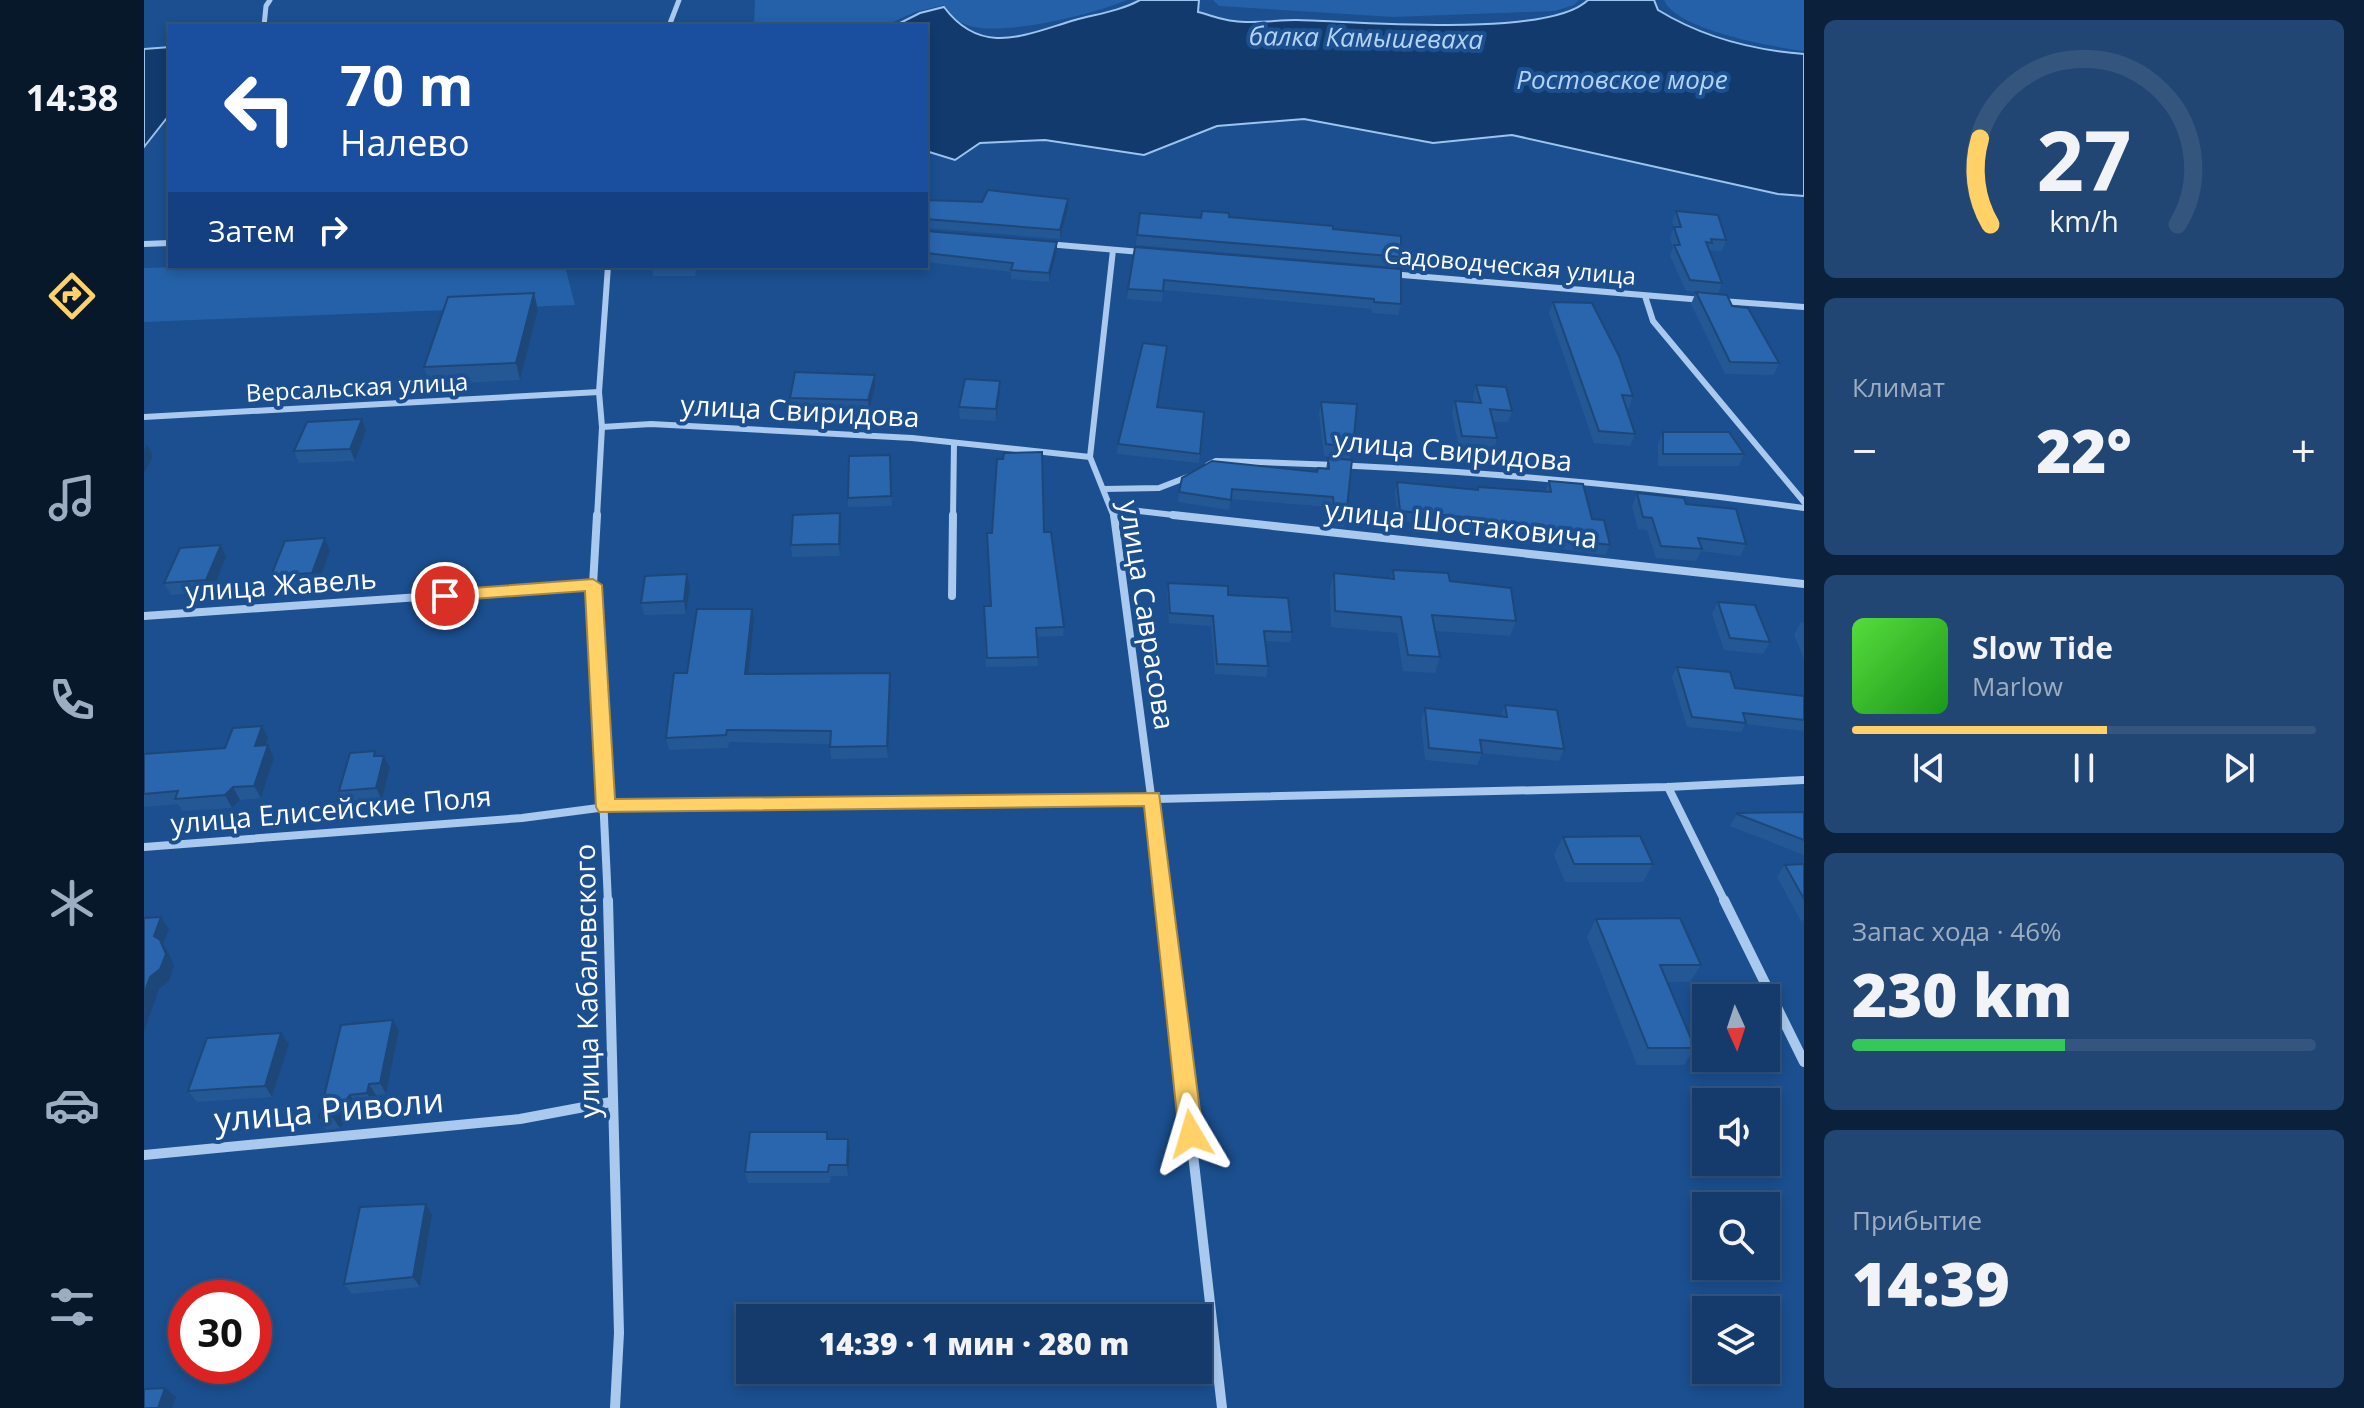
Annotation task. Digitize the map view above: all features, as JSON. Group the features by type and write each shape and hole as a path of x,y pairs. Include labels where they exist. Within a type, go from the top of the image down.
{"street":[{"path":"264,24 266,6 270,0"},
{"path":"670,24 679,0"},
{"path":"144,244 168,243"},
{"path":"1035,243 1144,252"},
{"name":"улица Саврасова","path":"1113,250 1090,457 1113,508 1153,799 1222,1408"},
{"name":"улица Кабалевского","path":"608,268 599,392 602,427 593,585 606,807 619,1333 615,1408"},
{"name":"Садоводческая улица","path":"1379,273 1804,307"},
{"path":"1645,296 1653,321 1804,502"},
{"name":"Версальская улица","path":"144,417 599,392"},
{"name":"улица Свиридова","path":"602,427 651,424 954,443 1090,457"},
{"path":"952,596 954,443"},
{"name":"улица Свиридова","path":"1205,467 1216,461 1321,462 1711,495 1804,508"},
{"path":"1104,489 1173,486 1194,474"},
{"name":"улица Шостаковича","path":"1113,508 1804,584"},
{"name":"улица Жавель","path":"144,616 593,585"},
{"path":"1153,799 1668,787 1804,780"},
{"path":"1668,787 1804,1062"},
{"name":"улица Елисейские Поля","path":"144,847 522,818 606,807 1153,799"},
{"name":"улица Риволи","path":"144,1155 520,1119 611,1102"}],"shaded area":[{"path":"755,0 1127,0 1069,18 997,29 962,23 944,5 915,12 889,24 754,24"},
{"path":"1213,0 1579,0 1574,5 1555,11 1393,17 1219,6"},
{"path":"1664,0 1804,0 1804,51 1749,41 1705,28 1672,11"},
{"path":"144,268 566,268 575,305 144,322"}],"water":[{"name":"Ростовское море","path":"1140,0 1199,0 1198,12 1242,22 1296,20 1449,25 1534,20 1566,12 1588,0 1654,0 1658,10 1710,35 1765,49 1804,54 1804,196 1778,194 1512,135 1433,143 1304,119 1217,126 1144,155 1045,140 980,143 955,160 928,152 928,24 898,24 920,13 944,7 974,33 1005,38"},
{"path":"168,47 168,117 144,147 144,49"}],"building":[{"path":"988,190 1068,199 1060,230 928,219 928,200 982,202"},
{"path":"1202,211 1229,213 1229,217 1333,226 1333,229 1401,236 1401,257 1137,235 1140,213 1201,218"},
{"path":"1676,211 1718,215 1726,240 1711,239 1712,243 1706,242 1722,283 1690,280 1674,245 1680,245 1674,227 1681,227"},
{"path":"928,231 1057,242 1049,273 1011,270 1013,263 928,253"},
{"path":"1135,247 1401,269 1401,304 1164,280 1163,291 1128,289"},
{"path":"1696,292 1727,295 1732,306 1748,308 1779,363 1730,362"},
{"path":"534,293 516,363 424,367 448,297"},
{"path":"1553,302 1592,303 1619,356 1633,396 1622,395 1635,434 1599,431"},
{"path":"1143,343 1167,346 1157,407 1204,412 1200,454 1118,444"},
{"path":"795,372 875,375 868,400 790,398"},
{"path":"965,379 1000,381 996,409 959,407"},
{"path":"1476,385 1506,387 1512,411 1490,409 1497,438 1462,436 1455,401 1481,403"},
{"path":"1321,402 1357,404 1353,447 1326,444"},
{"path":"362,419 350,449 294,451 307,422"},
{"path":"1663,432 1729,432 1744,454 1663,454"},
{"path":"1042,452 1044,532 1051,532 1064,627 1036,628 1038,657 987,658 984,606 991,606 987,533 992,533 997,459 1003,459 1004,453"},
{"path":"890,455 891,496 848,498 849,456"},
{"path":"1328,458 1352,460 1346,517 1335,515 1333,497 1232,489 1231,500 1179,492 1182,478 1212,461 1317,472 1318,468 1329,469"},
{"path":"1549,481 1583,484 1592,519 1604,520 1610,545 1485,528 1484,519 1400,511 1397,482 1478,490 1478,487 1551,492"},
{"path":"1637,493 1684,498 1686,504 1736,509 1746,544 1698,538 1702,549 1661,546 1652,518 1643,517"},
{"path":"840,513 839,544 791,545 793,515"},
{"path":"325,538 312,573 271,576 285,541"},
{"path":"221,545 206,580 164,583 180,548"},
{"path":"1393,570 1448,573 1450,581 1511,588 1516,621 1432,615 1440,657 1408,655 1401,617 1335,611 1334,573 1394,579"},
{"path":"687,574 684,601 641,603 645,576"},
{"path":"1168,583 1228,586 1228,595 1288,598 1292,632 1264,631 1268,666 1217,664 1213,616 1170,613"},
{"path":"1718,602 1755,605 1770,642 1730,638"},
{"path":"697,609 752,609 745,674 890,673 887,746 830,747 831,731 727,730 726,735 666,738 674,673 687,673"},
{"path":"1677,667 1730,672 1735,688 1804,696 1804,720 1743,713 1746,723 1692,717"},
{"path":"1505,705 1557,710 1564,749 1480,740 1482,753 1429,748 1425,708 1507,717"},
{"path":"262,726 255,746 268,745 254,786 233,787 225,795 175,799 178,791 144,794 144,754 225,748 233,728"},
{"path":"375,751 374,756 384,756 376,788 339,791 350,753"},
{"path":"1804,812 1804,840 1737,814 1737,813"},
{"path":"1640,836 1653,864 1574,864 1563,837"},
{"path":"1804,864 1804,899 1785,865"},
{"path":"161,917 154,936 160,940 166,954 160,969 150,977 144,994 144,918"},
{"path":"1680,918 1701,965 1660,965 1692,1041 1692,1048 1648,1048 1596,919"},
{"path":"393,1020 380,1083 369,1084 367,1093 350,1095 332,1117 319,1118 341,1025"},
{"path":"281,1033 265,1086 188,1091 207,1038"},
{"path":"750,1132 827,1132 827,1139 848,1139 847,1165 829,1165 828,1172 745,1172"},
{"path":"426,1204 413,1277 344,1284 360,1207"},
{"path":"165,1388 158,1408 144,1408 144,1389"}],"route":[{"path":"445,596 593,585 606,807 1153,799 1191,1134"}],"water label":[{"name":"балка Камышеваха","path":"1366,38"}]}
